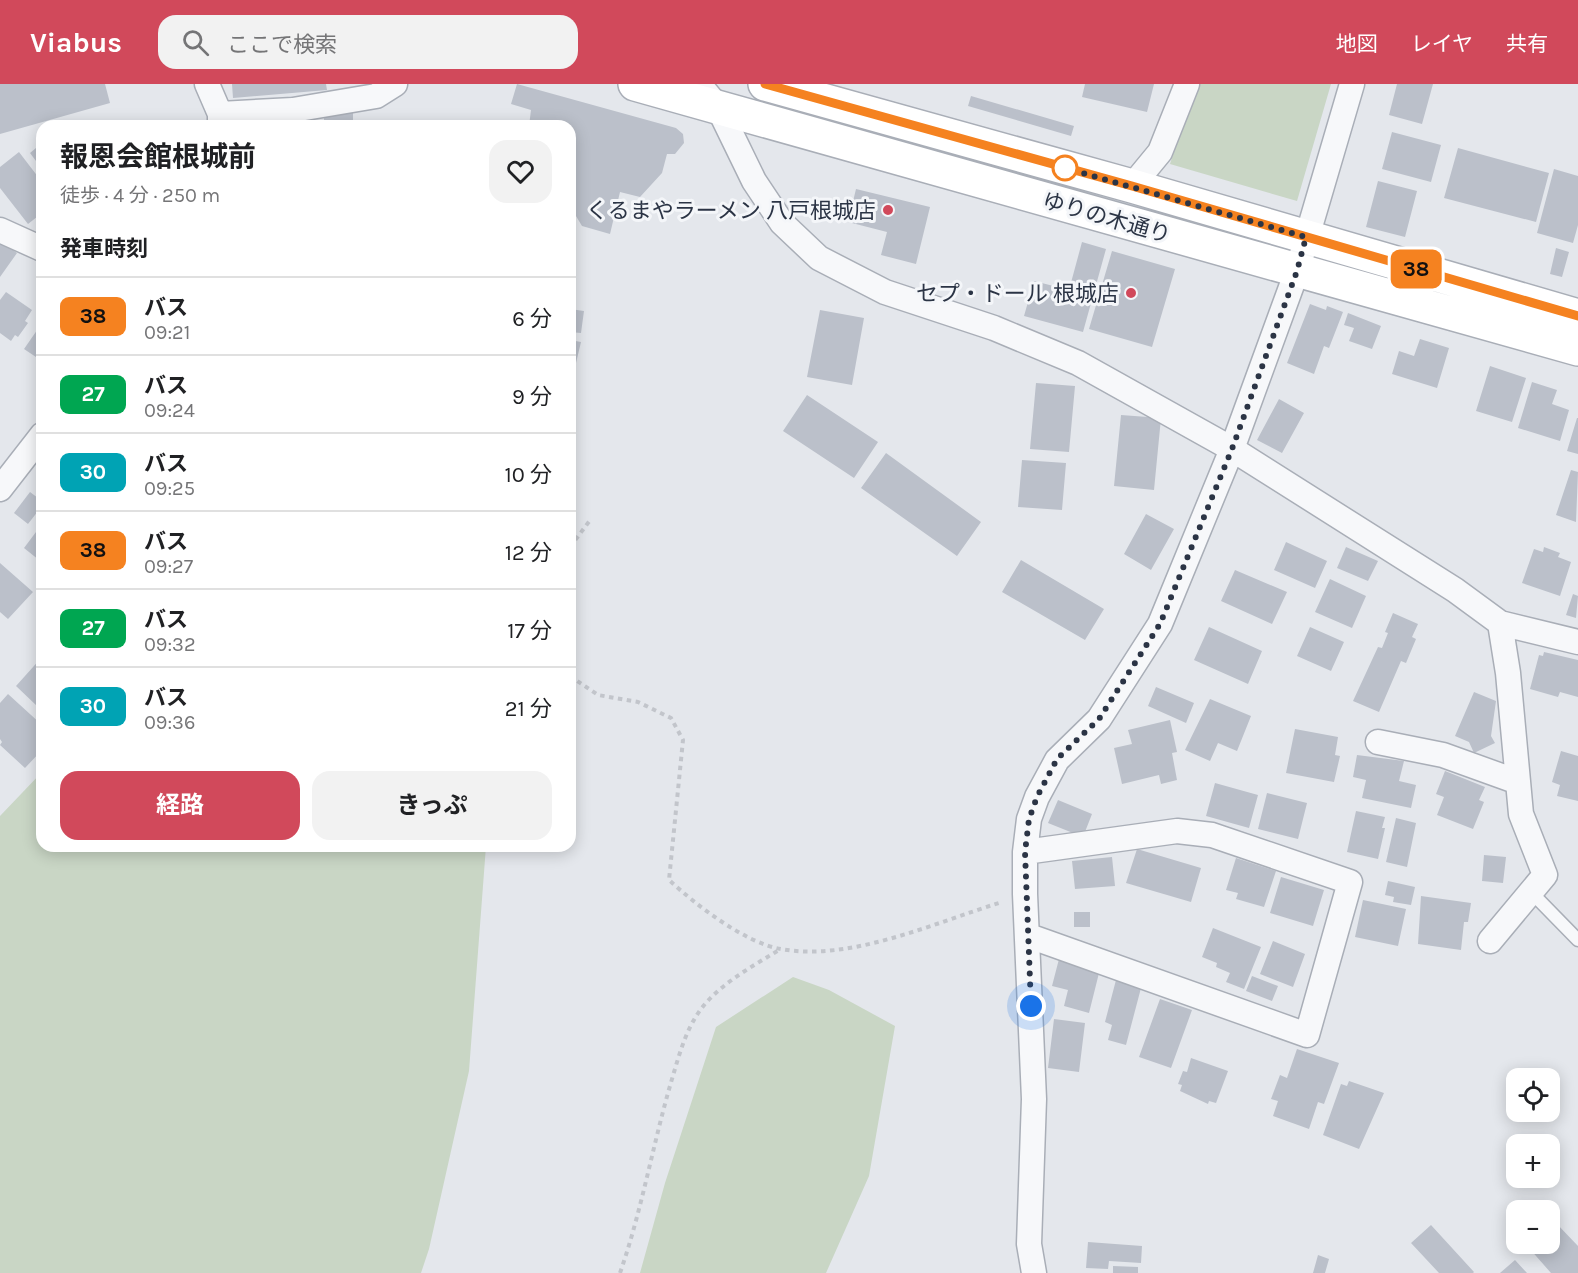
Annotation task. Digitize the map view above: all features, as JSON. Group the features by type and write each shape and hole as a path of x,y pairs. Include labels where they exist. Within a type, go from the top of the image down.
{"street":[{"path":"207,84 220,120 293,118 376,96 395,84"},
{"name":"ゆりの木通り","path":"635,84 708,96 1297,271 1578,349"},
{"name":"ゆりの木通り","path":"765,84 1132,186 1578,316"},
{"path":"1132,186 1160,152 1187,84"},
{"path":"1034,1273 1029,1244 1034,1099 1029,936 1025,894 1025,852 1029,819 1037,797 1057,759 1099,719 1160,624 1232,449 1297,271 1352,84"},
{"path":"708,96 754,181 782,223 819,258 885,292 994,328 1078,363 1232,449 1455,590 1500,623 1578,642"},
{"path":"0,230 36,246"},
{"path":"0,489 36,443"},
{"path":"1490,942 1545,875 1521,814 1508,673 1500,623"},
{"path":"1378,742 1443,755 1518,782"},
{"path":"1025,852 1177,831 1212,835 1350,882 1307,1035 1029,936"}],"lane":[{"path":"1531,892 1578,939"}],"path":[{"path":"576,539 591,519"},
{"path":"576,680 598,695 638,702 671,718 683,740 669,880 686,896 729,927 779,949 820,953 875,942 1025,894"},
{"path":"620,1273 686,1034 705,1005 726,984 779,949"}],"green space":[{"path":"1196,84 1331,84 1297,201 1170,164"},
{"path":"36,778 36,852 486,852 469,1071 429,1249 421,1273 0,1273 0,816"},
{"path":"793,977 829,990 895,1026 869,1176 826,1273 640,1273 665,1183 716,1027"}],"building":[{"path":"0,84 105,84 110,103 50,120 36,120 36,124 0,134"},
{"path":"232,84 326,84 327,90 233,98"},
{"path":"517,84 676,128 683,134 684,143 675,154 667,154 662,173 640,197 620,192 610,234 582,226 576,216 576,120 530,120 531,110 511,104"},
{"path":"1085,84 1154,84 1147,112 1082,97"},
{"path":"1397,84 1433,84 1422,124 1389,115"},
{"path":"971,96 1074,126 1071,136 968,106"},
{"path":"324,113 353,113 353,120 324,120"},
{"path":"1392,132 1441,145 1431,182 1382,169"},
{"path":"36,148 36,161 30,153"},
{"path":"1458,148 1549,173 1536,222 1444,198"},
{"path":"19,152 36,174 36,218 28,224 0,188 0,167"},
{"path":"1554,169 1578,176 1578,225 1573,243 1537,233"},
{"path":"1378,181 1417,191 1405,237 1366,227"},
{"path":"856,189 930,207 916,264 881,255 887,232 848,222"},
{"path":"0,241 17,253 0,277"},
{"path":"1082,242 1106,249 1083,332 1024,316 1034,281 1069,290"},
{"path":"1556,248 1569,252 1562,277 1550,274"},
{"path":"1112,251 1175,269 1152,347 1089,329"},
{"path":"6,292 32,310 25,321 28,323 18,337 15,335 11,341 0,333 0,300"},
{"path":"1310,304 1326,310 1327,306 1343,312 1329,348 1324,346 1314,374 1287,363"},
{"path":"576,310 584,311 581,333 576,333"},
{"path":"820,310 864,318 852,385 807,377"},
{"path":"1348,313 1381,326 1372,349 1349,341 1354,328 1344,325"},
{"path":"36,332 36,357 24,349"},
{"path":"1420,339 1449,348 1437,388 1392,374 1399,351 1414,356"},
{"path":"576,341 581,342 576,363"},
{"path":"1490,366 1526,378 1512,422 1476,411"},
{"path":"1532,382 1557,390 1552,404 1569,410 1560,441 1518,428"},
{"path":"1036,383 1075,386 1069,452 1030,449"},
{"path":"807,395 878,442 854,478 783,431"},
{"path":"1279,399 1304,413 1282,453 1257,440"},
{"path":"1121,415 1161,418 1154,490 1114,486"},
{"path":"1578,418 1578,454 1567,451"},
{"path":"886,453 981,522 957,556 861,488"},
{"path":"1022,460 1066,463 1062,510 1018,507"},
{"path":"1571,470 1578,472 1576,522 1556,515"},
{"path":"30,492 36,496 36,514 28,524 14,513"},
{"path":"1146,514 1174,529 1151,570 1124,554"},
{"path":"36,532 36,558 24,548"},
{"path":"1286,542 1327,561 1315,588 1274,570"},
{"path":"1346,547 1378,561 1368,581 1337,568"},
{"path":"1544,547 1560,553 1558,557 1571,562 1560,596 1522,583 1534,549 1543,552"},
{"path":"1021,560 1104,609 1085,640 1002,592"},
{"path":"0,563 33,592 8,619 0,612"},
{"path":"1235,570 1287,592 1272,624 1221,601"},
{"path":"1330,579 1366,596 1352,628 1315,612"},
{"path":"1573,594 1578,596 1576,618 1566,615"},
{"path":"1393,613 1418,624 1412,637 1416,639 1406,663 1401,661 1379,712 1353,701 1378,647 1382,648 1388,633 1385,632"},
{"path":"1209,627 1262,651 1248,684 1194,660"},
{"path":"1310,627 1344,642 1331,671 1297,656"},
{"path":"1544,652 1578,660 1578,697 1560,692 1558,697 1530,689 1539,655 1543,656"},
{"path":"36,664 36,705 16,686"},
{"path":"1156,687 1194,703 1186,723 1148,706"},
{"path":"1474,692 1496,701 1491,736 1495,743 1474,753 1469,742 1455,736"},
{"path":"8,694 36,720 36,756 25,768 0,745 2,742 0,739 0,703"},
{"path":"1210,699 1251,716 1237,751 1218,743 1210,761 1185,750"},
{"path":"1170,720 1177,752 1172,753 1177,780 1161,784 1159,775 1122,784 1114,748 1132,744 1128,730"},
{"path":"1295,729 1338,737 1335,755 1340,756 1334,782 1286,773"},
{"path":"1561,751 1578,756 1578,801 1557,796 1560,785 1552,782"},
{"path":"1357,755 1404,761 1399,781 1416,785 1411,808 1362,798 1366,780 1353,777"},
{"path":"1445,771 1485,787 1479,800 1484,802 1473,829 1437,815 1444,797 1436,794"},
{"path":"1215,783 1258,795 1249,828 1206,816"},
{"path":"1267,793 1307,803 1298,839 1258,829"},
{"path":"1058,800 1092,814 1083,837 1048,823"},
{"path":"1356,811 1385,817 1382,828 1385,828 1378,859 1347,852"},
{"path":"1396,818 1416,823 1407,867 1386,862"},
{"path":"1137,849 1201,868 1191,902 1126,883"},
{"path":"1484,855 1506,857 1503,883 1482,881"},
{"path":"1112,857 1115,886 1075,889 1072,861"},
{"path":"1236,858 1276,871 1264,907 1236,899 1238,893 1226,890"},
{"path":"1281,877 1324,890 1313,926 1270,913"},
{"path":"1388,881 1415,887 1411,905 1393,902 1394,897 1385,895"},
{"path":"1421,896 1471,903 1468,922 1464,922 1461,950 1418,944"},
{"path":"1363,900 1406,909 1398,946 1355,937"},
{"path":"1074,912 1090,912 1090,927 1074,927"},
{"path":"1213,928 1261,947 1244,989 1226,982 1230,973 1216,967 1217,963 1202,957"},
{"path":"1273,941 1305,954 1293,987 1260,974"},
{"path":"1059,959 1100,969 1089,1013 1064,1006 1068,990 1052,986"},
{"path":"1252,976 1278,986 1272,1001 1246,991"},
{"path":"1116,980 1141,988 1126,1045 1108,1040 1112,1025 1105,1022"},
{"path":"1160,999 1192,1010 1171,1068 1139,1057"},
{"path":"1054,1019 1085,1023 1079,1072 1048,1068"},
{"path":"1297,1049 1339,1063 1324,1104 1318,1102 1309,1129 1273,1116 1278,1101 1271,1099 1280,1075 1287,1078"},
{"path":"1191,1058 1228,1071 1216,1103 1209,1101 1208,1104 1180,1091 1182,1085 1178,1084 1183,1071 1187,1072"},
{"path":"1349,1081 1384,1093 1359,1149 1323,1135 1341,1084 1347,1086"},
{"path":"1431,1225 1473,1273 1439,1273 1411,1243"},
{"path":"1560,1227 1578,1246 1578,1273 1551,1273 1534,1254 1560,1254"},
{"path":"1088,1242 1142,1246 1141,1263 1109,1261 1108,1269 1086,1268"},
{"path":"1318,1255 1329,1259 1325,1273 1313,1273"},
{"path":"1515,1260 1527,1273 1500,1273"},
{"path":"1113,1266 1138,1267 1138,1273 1113,1273"}],"bus line":[{"name":"38","path":"765,84 1132,186 1578,316"}],"place":[{"name":"くるまやラーメン 八戸根城店","path":"888,210"},
{"name":"セプ・ドール 根城店","path":"1131,293"}],"route":[{"path":"1031,1006 1025,894 1025,852 1029,819 1037,797 1057,759 1099,719 1160,624 1232,449 1297,271 1306,237 1063,167 1065,168"}]}
